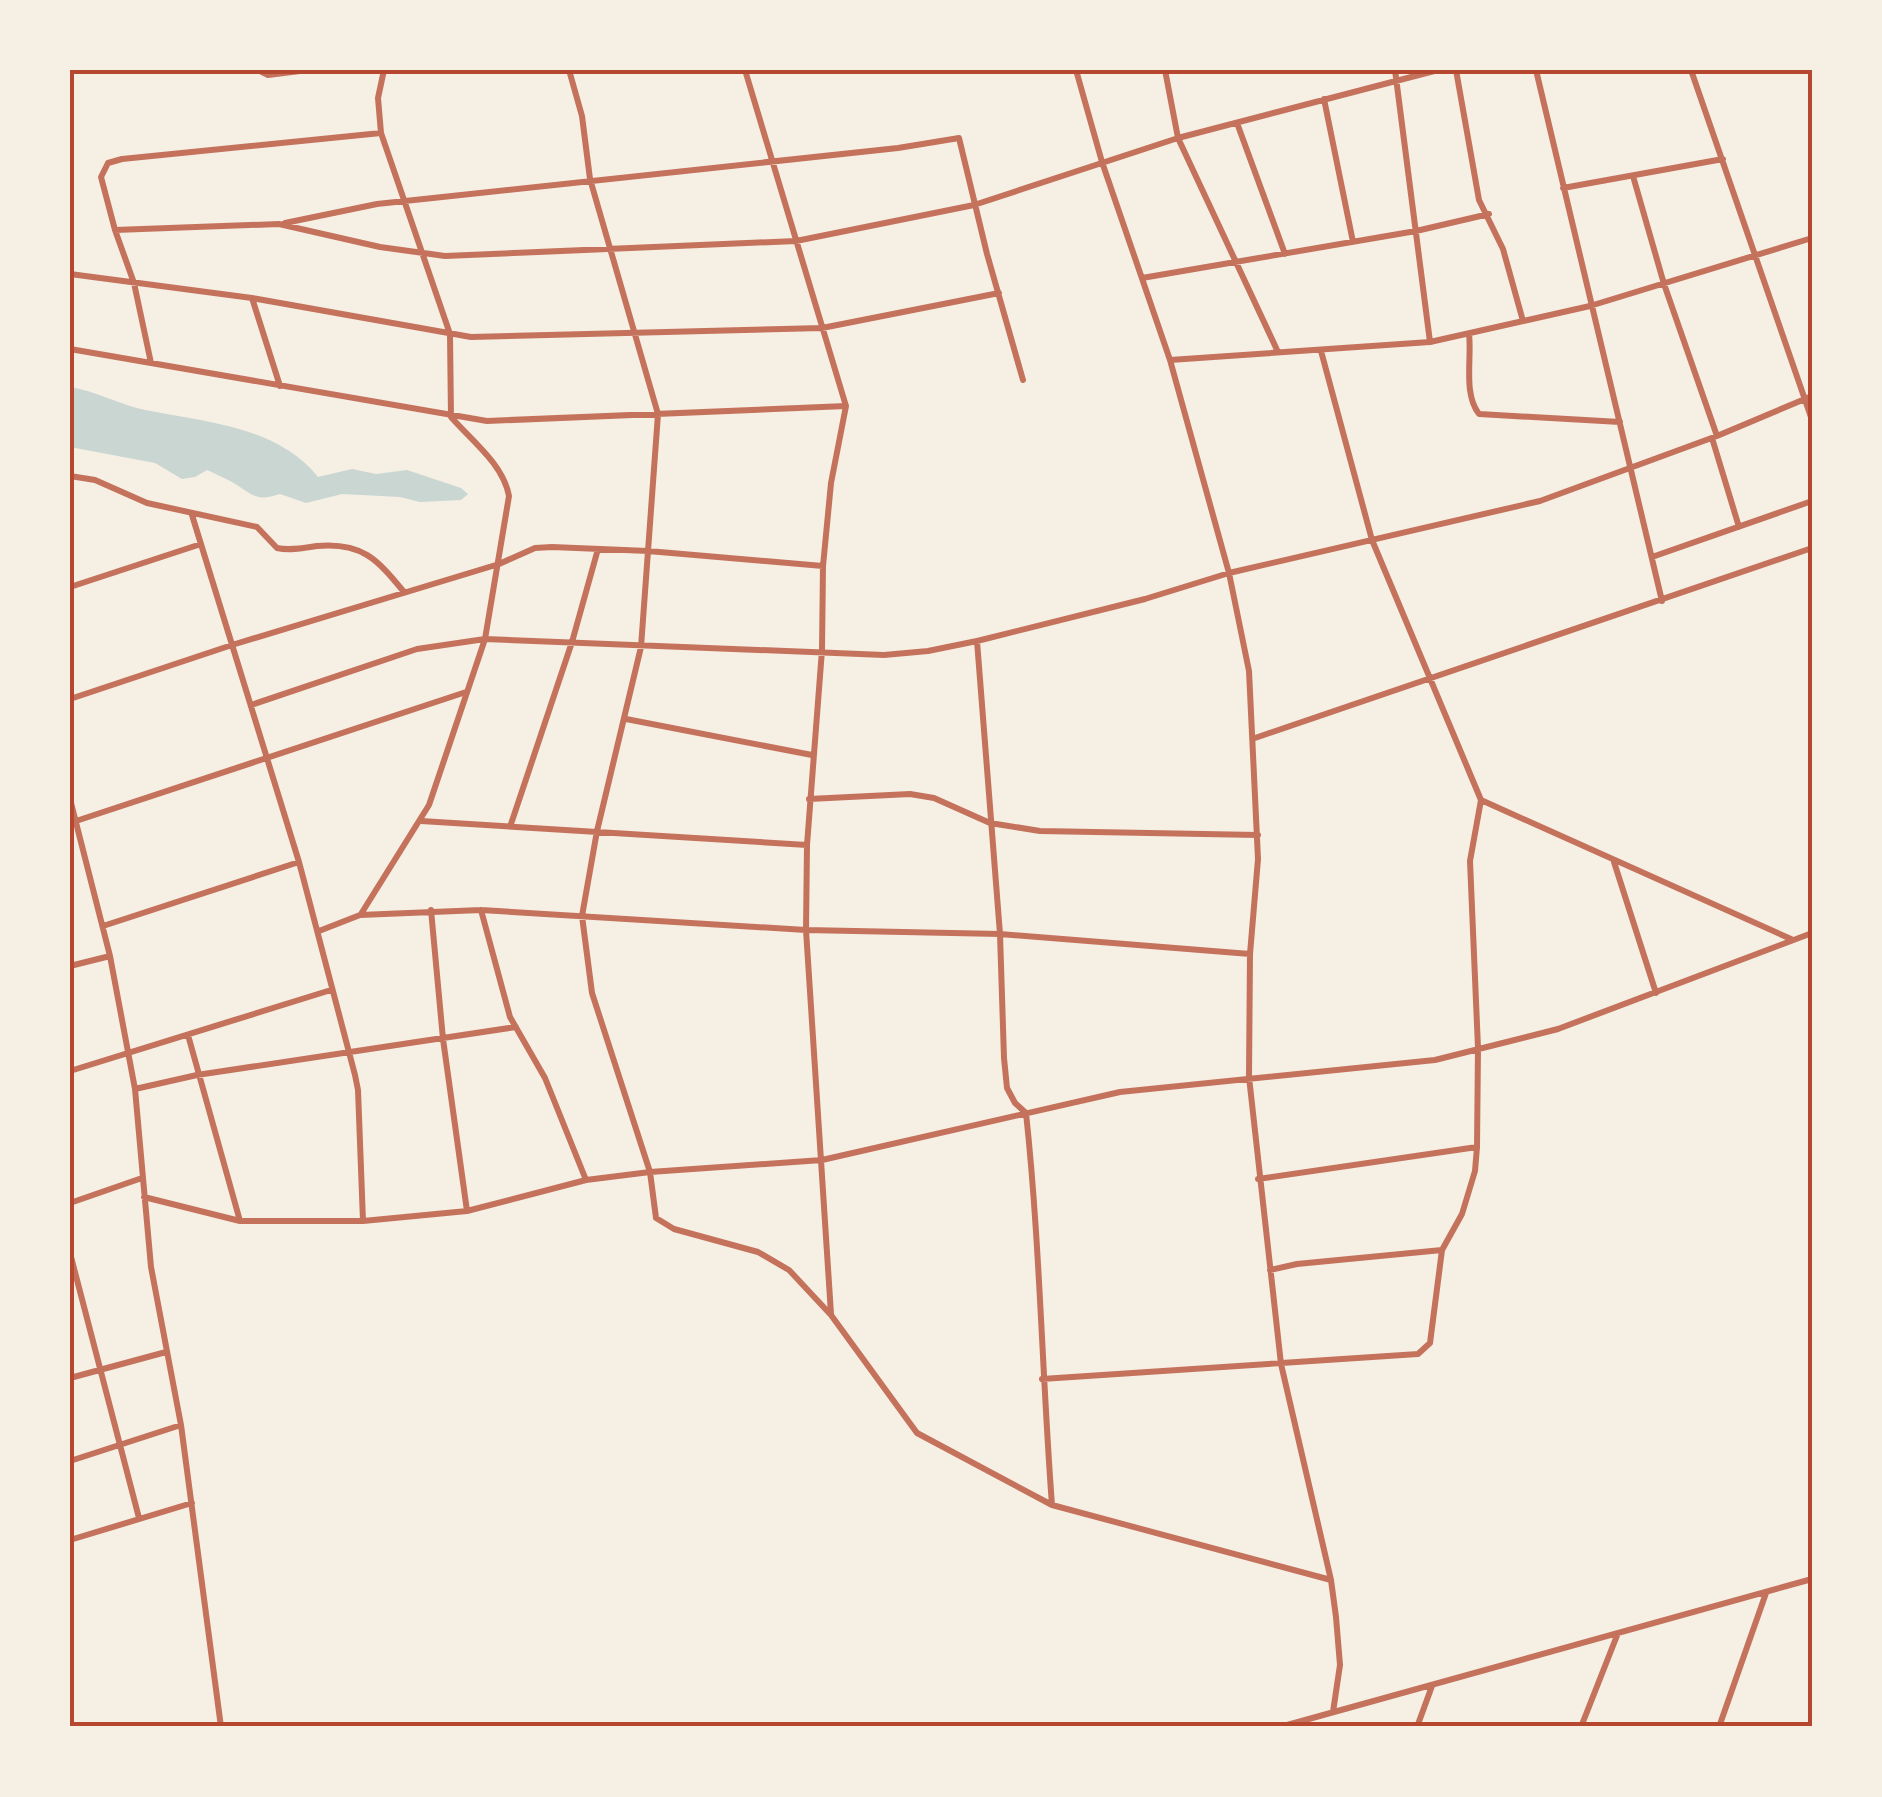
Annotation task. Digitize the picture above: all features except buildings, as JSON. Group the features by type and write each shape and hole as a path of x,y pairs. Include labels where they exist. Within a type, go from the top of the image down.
{"street":[{"path":"258,70 268,75 308,70"},
{"path":"360,915 421,821 468,692 485,640 509,496 496,467 451,416 450,334 381,132 378,98 384,70"},
{"path":"570,70 582,116 590,179 658,414 642,646 597,831 582,916 598,1016 650,1172 656,1218 663,1224 758,1252 789,1270 830,1315 917,1433 1052,1504 1331,1580"},
{"path":"744,70 846,406 831,483 807,845 806,930 830,1315"},
{"path":"1076,70 1102,162 1170,360 1228,573 1250,671 1258,836 1250,954 1249,1078 1282,1364 1331,1580 1340,1666 1333,1712"},
{"path":"1166,70 1178,138 1278,352"},
{"path":"279,224 340,240 445,256 796,240 974,205 1178,138 1324,99 1396,75 1438,70"},
{"path":"1456,70 1479,200 1503,249 1523,321"},
{"path":"1536,70 1662,600"},
{"path":"1691,70 1755,258 1808,397 1812,420"},
{"path":"1396,75 1430,342"},
{"path":"1324,99 1353,242"},
{"path":"1236,123 1285,254"},
{"path":"151,363 134,283 102,177 108,164 122,159 381,132"},
{"path":"115,230 279,224 404,201 959,138 1023,380"},
{"path":"1563,188 1724,159"},
{"path":"1632,176 1740,526"},
{"path":"1142,278 1416,231 1489,214"},
{"path":"1170,360 1430,342 1590,306 1812,238"},
{"path":"70,274 252,298 471,337 822,328 999,293"},
{"path":"252,298 280,386"},
{"path":"1469,334 1470,390 1479,414 1620,422"},
{"path":"70,350 487,422 846,406"},
{"path":"1042,1379 1418,1354 1430,1343 1442,1250 1462,1214 1475,1171 1478,1048 1470,862 1481,800 1372,540 1321,351"},
{"path":"252,705 417,649 485,640 884,655 928,651 1145,599 1228,573 1540,501 1714,437 1808,397"},
{"path":"70,476 95,480 147,503 257,528 284,550 342,544 354,547 385,568 404,592"},
{"path":"1652,557 1812,502"},
{"path":"192,514 320,931 358,1090 363,1221"},
{"path":"70,587 202,544"},
{"path":"70,699 499,564 535,548 648,551 824,566"},
{"path":"1255,738 1812,548"},
{"path":"511,824 572,642 598,550"},
{"path":"977,641 1008,1088 1015,1103 1026,1113 1035,1194 1042,1379 1052,1504"},
{"path":"73,822 468,692"},
{"path":"626,719 812,755"},
{"path":"808,798 910,794 934,798 990,824 1040,831 1258,836"},
{"path":"70,799 110,956 135,1089 151,1267 181,1425 221,1727"},
{"path":"1481,800 1790,939"},
{"path":"421,821 807,845"},
{"path":"1613,860 1656,993"},
{"path":"103,926 300,862"},
{"path":"431,910 442,1039 466,1211"},
{"path":"320,931 360,915 481,910 806,930 1000,934 1250,954"},
{"path":"481,910 516,1027 545,1078 586,1180"},
{"path":"144,1197 240,1221 363,1221 466,1211 586,1180 822,1160 1120,1092 1434,1060 1558,1029 1812,933"},
{"path":"70,966 110,956"},
{"path":"70,1070 332,990"},
{"path":"135,1089 346,1051 516,1027"},
{"path":"188,1035 240,1221"},
{"path":"1258,1179 1477,1146"},
{"path":"70,1203 142,1178"},
{"path":"1270,1270 1442,1250"},
{"path":"70,1253 139,1518"},
{"path":"70,1378 166,1352"},
{"path":"70,1461 181,1425"},
{"path":"70,1540 192,1502"},
{"path":"1280,1727 1812,1579"},
{"path":"1719,1727 1766,1592"},
{"path":"1581,1727 1618,1633"},
{"path":"1417,1727 1432,1685"}],"shaded area":[{"path":"70,387 136,408 239,429 282,447 318,477 352,469 376,474 407,470 461,488 468,494 461,500 420,502 342,494 306,503 280,494 257,497 207,470 182,479 155,463 70,447"}]}
